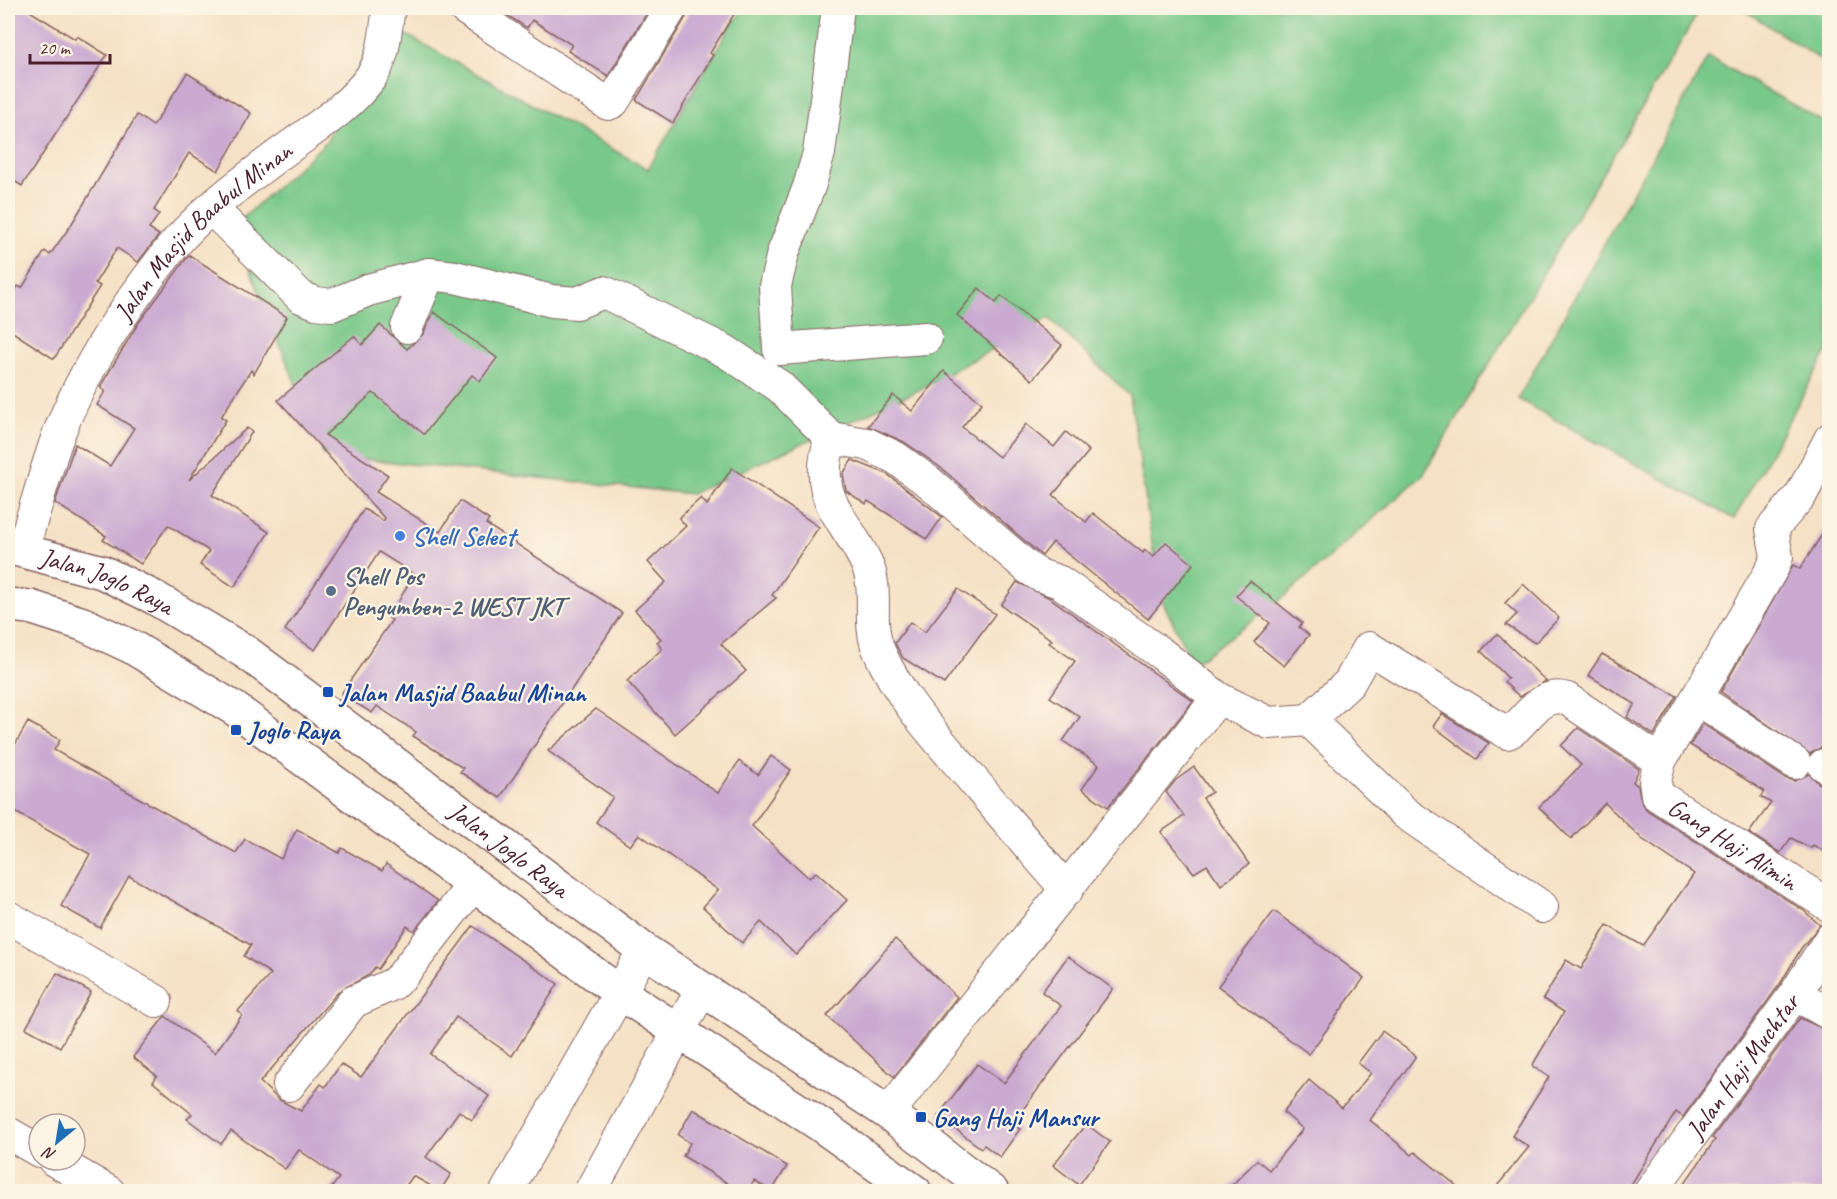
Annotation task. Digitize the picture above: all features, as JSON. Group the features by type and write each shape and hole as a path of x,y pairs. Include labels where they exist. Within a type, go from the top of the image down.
{"main road":[{"name":"Jalan Joglo Raya","path":"15,549 102,572 155,598 248,653 644,951 888,1113 992,1191"},
{"name":"Jalan Joglo Raya","path":"8,605 30,608 84,624 142,653 235,710 619,992 822,1126 915,1191"}],"street":[{"name":"Jalan Masjid Baabul Minan","path":"15,549 59,434 94,360 146,281 171,248 212,209 238,186 327,120 372,76 382,54 389,8"},
{"path":"465,8 608,104 613,102 671,8"},
{"path":"779,386 775,286 783,253 809,187 819,153 838,8"},
{"path":"212,209 301,297 316,303 332,305 368,290 429,274 455,277 552,301 577,303 604,292 725,351 779,386 831,438 867,444 896,458 928,482 1028,568 1039,575 1060,582 1163,655 1218,698 1269,723 1309,720 1405,813 1542,907"},
{"path":"407,327 429,274"},
{"path":"779,348 926,338"},
{"path":"831,438 823,470 824,488 867,564 874,587 871,628 878,651 900,692 933,735 1067,890"},
{"path":"1660,761 1773,567 1777,557 1772,529 1801,495 1830,440"},
{"name":"Gang Haji Alimin","path":"1309,720 1349,683 1369,648 1498,731 1511,732 1529,711 1554,697 1561,697 1660,761 1655,781 1657,795 1830,906"},
{"path":"888,1113 1218,698"},
{"path":"1698,699 1816,765"},
{"path":"289,1085 353,1002 393,984 401,977 473,885"},
{"path":"8,917 156,1001"},
{"name":"Jalan Haji Muchtar","path":"1650,1191 1796,994 1830,939"},
{"path":"506,1191 644,951"},
{"path":"590,1191 701,991"},
{"path":"1796,994 1830,1014"},
{"path":"8,1134 27,1144"},
{"path":"75,1172 109,1191"}],"green space":[{"path":"745,8 1701,8 1423,475 1277,603 1193,664 1160,596 1130,396 1049,318 915,392 691,494 324,455 233,227 326,142 380,20 648,169 732,24"},
{"path":"1741,8 1829,8 1829,65"},
{"path":"1708,57 1829,125 1829,348 1734,519 1518,399"}],"building":[{"path":"8,8 25,8 75,39 77,36 107,55 22,186 8,177"},
{"path":"496,8 638,8 647,13 608,76 568,51 572,45 532,20 527,28"},
{"path":"689,8 738,8 710,53 713,55 673,123 636,100 686,17"},
{"path":"187,73 251,113 218,171 189,153 154,210 159,214 149,229 159,235 138,262 117,248 95,283 100,286 54,359 8,329 8,302 18,286 22,288 45,251 50,255 71,225 137,115 153,126"},
{"path":"189,255 287,317 254,374 251,370 221,417 226,420 189,480 247,428 252,432 212,495 269,532 234,587 200,565 209,551 168,525 141,564 103,540 106,536 55,503 75,444 110,466 134,428 97,405 105,391 100,387 137,325"},
{"path":"979,288 996,303 1001,296 1062,345 1032,380 957,315"},
{"path":"434,312 497,358 480,381 472,375 424,434 373,393 325,435 388,475 376,492 440,532 460,501 489,520 486,524 622,613 500,798 460,772 463,768 413,736 416,732 377,706 372,713 341,694 392,620 389,618 414,574 379,552 315,650 285,630 364,509 383,521 385,519 278,400 354,336 362,345 380,325 407,349 423,334"},
{"path":"944,371 982,403 962,427 999,457 1026,424 1054,447 1066,432 1089,451 1053,495 1086,522 1093,513 1143,553 1145,550 1153,557 1166,542 1193,564 1148,619 1053,542 1042,556 940,467 904,442 868,426 893,395 912,411"},
{"path":"852,460 887,474 942,517 927,539 868,501 866,504 846,491 843,474"},
{"path":"732,468 819,527 772,595 776,598 721,644 746,671 675,734 627,681 662,649 657,642 661,639 635,610 666,582 648,562 686,526 679,518 701,498 707,505"},
{"path":"1830,522 1830,735 1820,748 1810,754 1721,692 1793,565 1800,569"},
{"path":"1250,581 1302,623 1299,627 1309,635 1284,666 1254,642 1270,623 1236,596"},
{"path":"1017,582 1050,598 1193,701 1108,807 1082,789 1099,765 1063,741 1080,717 1050,697 1075,661 1049,643 1052,640 1001,605"},
{"path":"1523,584 1559,618 1535,643 1506,625 1517,614 1505,603"},
{"path":"958,589 995,614 944,684 903,658 895,643 910,622 925,632"},
{"path":"1497,634 1546,681 1520,697 1504,682 1508,678 1481,651"},
{"path":"1602,654 1677,696 1654,735 1627,717 1635,704 1588,675"},
{"path":"596,709 718,793 739,761 758,775 771,756 791,770 752,826 809,878 816,872 847,900 796,955 761,922 742,943 703,907 718,890 639,834 630,846 596,822 613,797 548,751"},
{"path":"1442,714 1489,743 1477,759 1433,726"},
{"path":"28,722 60,740 54,750 236,853 245,839 281,859 297,829 339,853 342,848 382,871 386,864 438,901 414,931 407,926 378,969 375,967 369,975 339,991 260,1082 279,1100 301,1111 321,1084 325,1087 341,1064 361,1077 473,926 558,984 512,1056 456,1017 430,1054 489,1096 472,1120 459,1111 426,1157 451,1174 440,1191 413,1176 402,1191 329,1191 339,1178 299,1150 285,1169 231,1131 221,1144 187,1119 192,1114 153,1082 157,1076 133,1057 165,1016 215,1053 242,1015 238,1011 271,974 244,956 251,945 129,876 100,928 61,906 90,854 8,808 8,757"},
{"path":"1703,724 1785,778 1795,781 1809,774 1820,784 1830,787 1830,855 1813,845 1811,848 1791,838 1780,853 1749,833 1771,803 1761,797 1764,791 1690,745"},
{"path":"1578,728 1639,769 1633,782 1638,786 1642,804 1647,810 1803,910 1820,925 1802,947 1780,984 1683,1117 1676,1112 1627,1191 1493,1191 1529,1147 1512,1136 1549,1077 1532,1066 1564,1012 1543,999 1566,960 1581,969 1607,925 1643,946 1694,874 1642,839 1605,803 1571,839 1539,807 1581,765 1561,746"},
{"path":"1194,767 1212,792 1203,798 1249,864 1221,885 1207,865 1194,873 1161,832 1184,816 1166,792 1176,780"},
{"path":"1274,911 1364,978 1309,1054 1218,986"},
{"path":"895,939 957,997 894,1077 827,1016"},
{"path":"1068,956 1113,989 1012,1124 1020,1129 1000,1157 984,1145 981,1148 938,1116 977,1064 1004,1083 1061,1006 1042,992"},
{"path":"57,973 91,992 60,1047 26,1028"},
{"path":"1800,1018 1830,1032 1830,1191 1679,1191 1715,1140 1712,1138"},
{"path":"1382,1031 1416,1056 1370,1120 1412,1155 1415,1152 1463,1191 1226,1191 1257,1160 1269,1170 1303,1129 1283,1112 1309,1080 1342,1108 1371,1073 1358,1063"},
{"path":"693,1109 787,1166 772,1191 754,1181 748,1191 740,1191 683,1156 690,1143 678,1135"},
{"path":"1086,1124 1110,1142 1079,1185 1053,1165"}],"place":[{"name":"Shell Select","path":"400,536"},
{"name":"Shell Pos Pengumben-2 WEST JKT","path":"331,591"},
{"name":"Jalan Masjid Baabul Minan","path":"328,692"},
{"name":"Joglo Raya","path":"236,730"},
{"name":"Gang Haji Mansur","path":"921,1117"}]}
